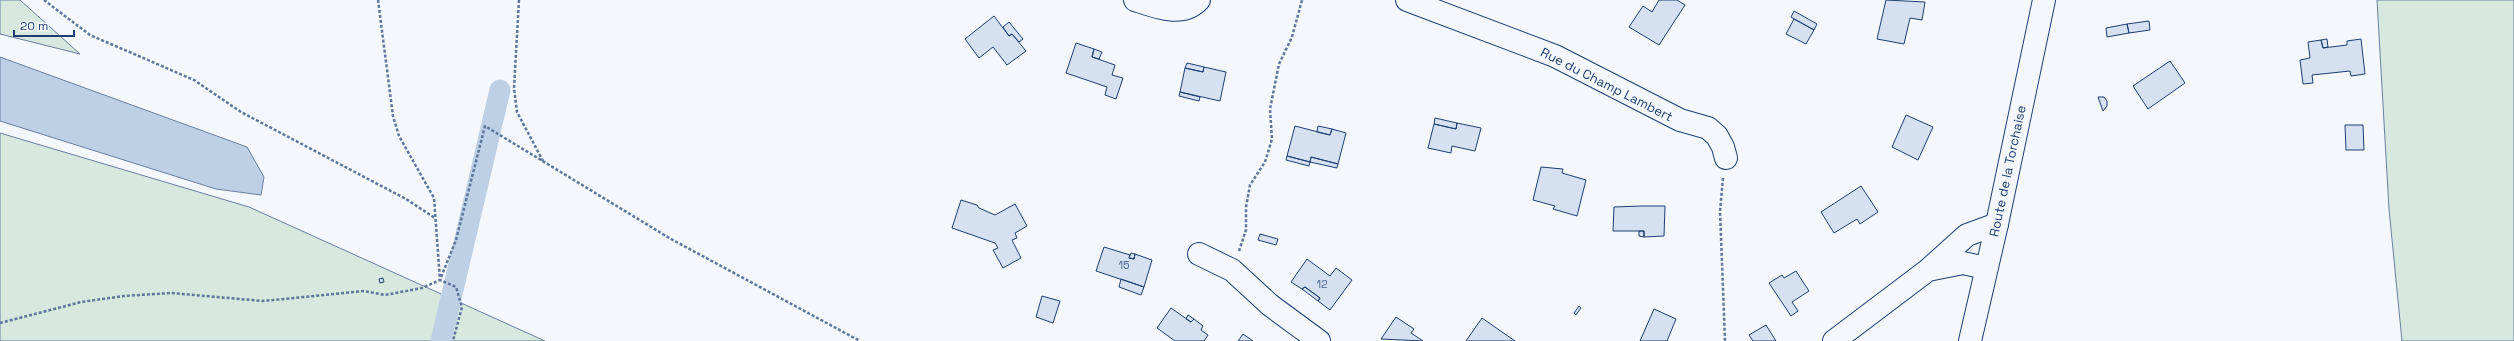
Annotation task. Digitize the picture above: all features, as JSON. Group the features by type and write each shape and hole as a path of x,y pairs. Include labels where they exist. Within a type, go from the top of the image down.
{"street":[{"path":"1135,0 1167,10 1194,5 1199,0"},
{"name":"Rue du Champ Lambert","path":"1407,0 1555,56 1680,120 1708,128 1717,136 1723,147 1726,158"},
{"name":"Route de la Torchaise","path":"1970,341 1997,224 2044,0"},
{"path":"1834,341 1928,270 1967,235 1997,224"},
{"path":"1199,254 1232,270 1270,305 1318,341"},
{"path":"1928,270 1963,263 1986,268"}],"path":[{"path":"44,0 90,35 194,80 241,112 406,199 435,218"},
{"path":"378,0 393,116 399,136 434,198 440,280"},
{"path":"519,0 514,88 517,112 544,163"},
{"path":"1232,270 1246,230 1246,207 1250,185 1265,162 1272,139 1270,109 1279,64 1292,37 1302,0"},
{"path":"0,322 81,302 124,296 171,294 263,301 364,291 385,295 422,288 440,280 456,240 485,126 678,243 860,341"},
{"path":"1726,158 1720,211 1726,341"},
{"path":"440,280 456,287 462,307 453,341"}],"shaded area":[{"path":"0,0 20,0 80,54 0,34"},
{"path":"2377,0 2514,0 2514,341 2402,341 2389,209"},
{"path":"0,133 249,207 545,341 0,341"}],"water":[{"path":"0,57 247,147 264,177 261,195 216,189 0,121"}],"building":[{"path":"1659,0 1677,0 1685,5 1659,45 1629,27 1643,6 1652,12"},
{"path":"1886,0 1925,2 1922,20 1910,18 1904,44 1877,39"},
{"path":"1794,11 1817,24 1814,30 1791,17"},
{"path":"994,16 1009,36 1012,34 1026,51 1007,65 993,47 979,58 965,39"},
{"path":"1794,19 1814,30 1806,44 1786,34"},
{"path":"2149,21 2150,30 2129,33 2127,24"},
{"path":"1009,22 1023,39 1019,42 1012,34 1009,36 1003,27"},
{"path":"2127,24 2129,33 2107,37 2106,28"},
{"path":"2327,39 2328,47 2323,48 2321,40"},
{"path":"2361,39 2365,74 2351,76 2350,71 2312,75 2313,83 2303,84 2300,60 2310,58 2308,42 2321,40 2323,48 2347,45 2347,41"},
{"path":"1076,43 1094,49 1092,57 1115,65 1112,75 1123,78 1116,99 1105,95 1107,87 1066,73"},
{"path":"1094,49 1102,52 1099,59 1092,57"},
{"path":"2170,61 2185,83 2148,109 2133,86"},
{"path":"1187,63 1204,67 1203,72 1185,68"},
{"path":"1204,67 1226,72 1220,101 1180,92 1185,68 1203,72"},
{"path":"1180,92 1200,97 1199,101 1179,96"},
{"path":"2098,97 2104,97 2107,101 2107,106 2103,111"},
{"path":"1906,115 1933,127 1918,160 1892,147"},
{"path":"1435,118 1457,123 1456,129 1434,124"},
{"path":"1457,123 1481,128 1475,151 1452,146 1451,153 1428,148 1434,124 1456,129"},
{"path":"2345,125 2363,125 2364,150 2346,150"},
{"path":"1295,126 1330,135 1332,129 1346,133 1338,164 1311,157 1310,162 1287,156"},
{"path":"1318,126 1332,129 1330,135 1317,132"},
{"path":"1287,156 1310,162 1309,166 1286,160"},
{"path":"1311,157 1338,164 1337,168 1310,162"},
{"path":"1541,167 1563,169 1562,173 1586,180 1577,216 1553,209 1555,206 1533,200"},
{"path":"1861,186 1878,212 1860,224 1857,219 1834,233 1821,212"},
{"path":"961,200 977,205 979,208 995,215 1015,204 1027,226 1015,233 1017,238 1012,240 1021,258 1003,268 993,250 998,248 995,243 952,228"},
{"path":"1665,206 1664,236 1644,237 1644,231 1613,231 1614,207"},
{"path":"1639,231 1644,231 1644,237 1639,236"},
{"path":"1260,234 1278,239 1276,245 1258,240"},
{"path":"1104,247 1130,255 1129,258 1134,259 1135,254 1152,260 1144,287 1096,271"},
{"path":"1131,253 1135,254 1134,259 1129,258"},
{"path":"1307,259 1330,276 1336,268 1352,280 1330,310 1318,301 1320,298 1305,287 1302,289 1291,282"},
{"path":"1796,271 1809,291 1792,302 1798,311 1791,316 1769,283 1782,275 1784,278"},
{"path":"383,278 384,282 380,283 379,279"},
{"path":"1121,279 1144,287 1141,295 1119,287"},
{"path":"1305,287 1320,298 1318,301 1302,289"},
{"path":"1042,296 1060,301 1053,323 1036,317"},
{"path":"1579,306 1581,308 1576,315 1574,313"},
{"path":"1171,308 1191,322 1194,319 1203,326 1201,330 1208,335 1204,341 1175,341 1157,328"},
{"path":"1654,309 1676,319 1667,341 1640,341"},
{"path":"1188,315 1194,319 1191,322 1186,319"},
{"path":"1396,317 1414,329 1411,333 1423,341 1381,339"},
{"path":"1482,318 1515,341 1466,341"},
{"path":"1766,325 1776,341 1753,341 1749,335"},
{"path":"1243,334 1253,341 1238,341"}],"waterway":[{"path":"441,341 500,90"}]}
